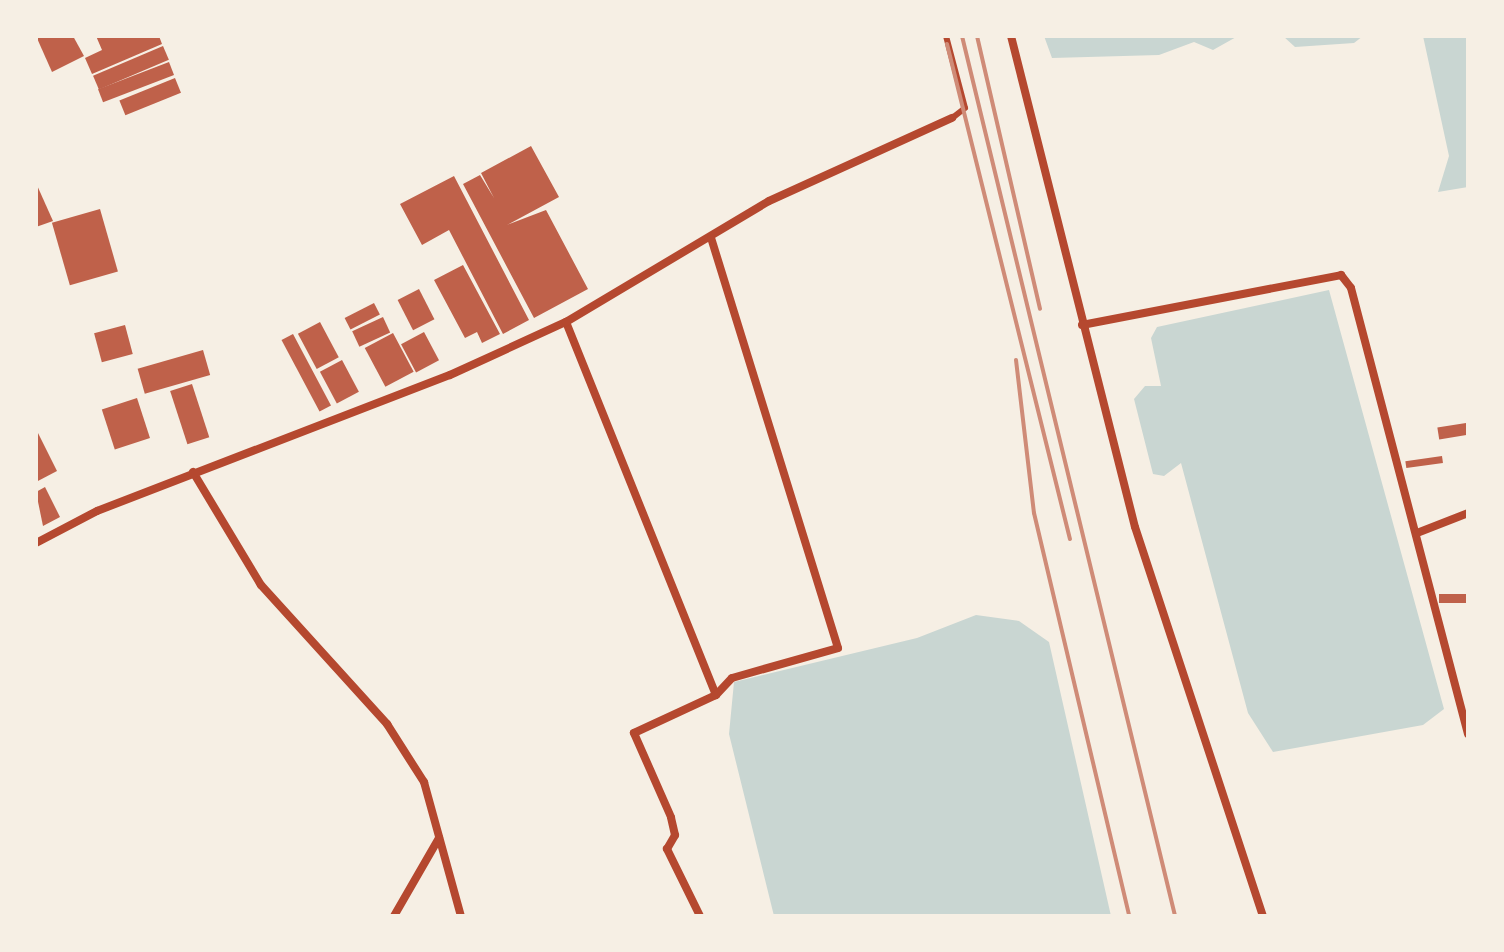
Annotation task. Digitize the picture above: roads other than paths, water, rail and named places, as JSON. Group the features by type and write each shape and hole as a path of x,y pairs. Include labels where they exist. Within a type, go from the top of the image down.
{"street":[{"path":"36,543 193,472 450,375 566,322 769,201 952,118 965,108 946,36"},
{"path":"1011,36 1082,325 1171,649 1263,915"},
{"path":"700,916 667,849 671,817 634,733 716,695 737,676 838,648 711,238"},
{"path":"1082,325 1341,275 1351,288 1468,734"},
{"path":"566,322 716,695"},
{"path":"193,472 261,585 387,724 424,782 461,916"},
{"path":"1417,533 1468,513"},
{"path":"394,916 439,838"}],"railway":[{"path":"962,36 1175,916"},
{"path":"977,36 1040,309"},
{"path":"947,44 1070,539"},
{"path":"1016,360 1034,513 1129,916"}]}
